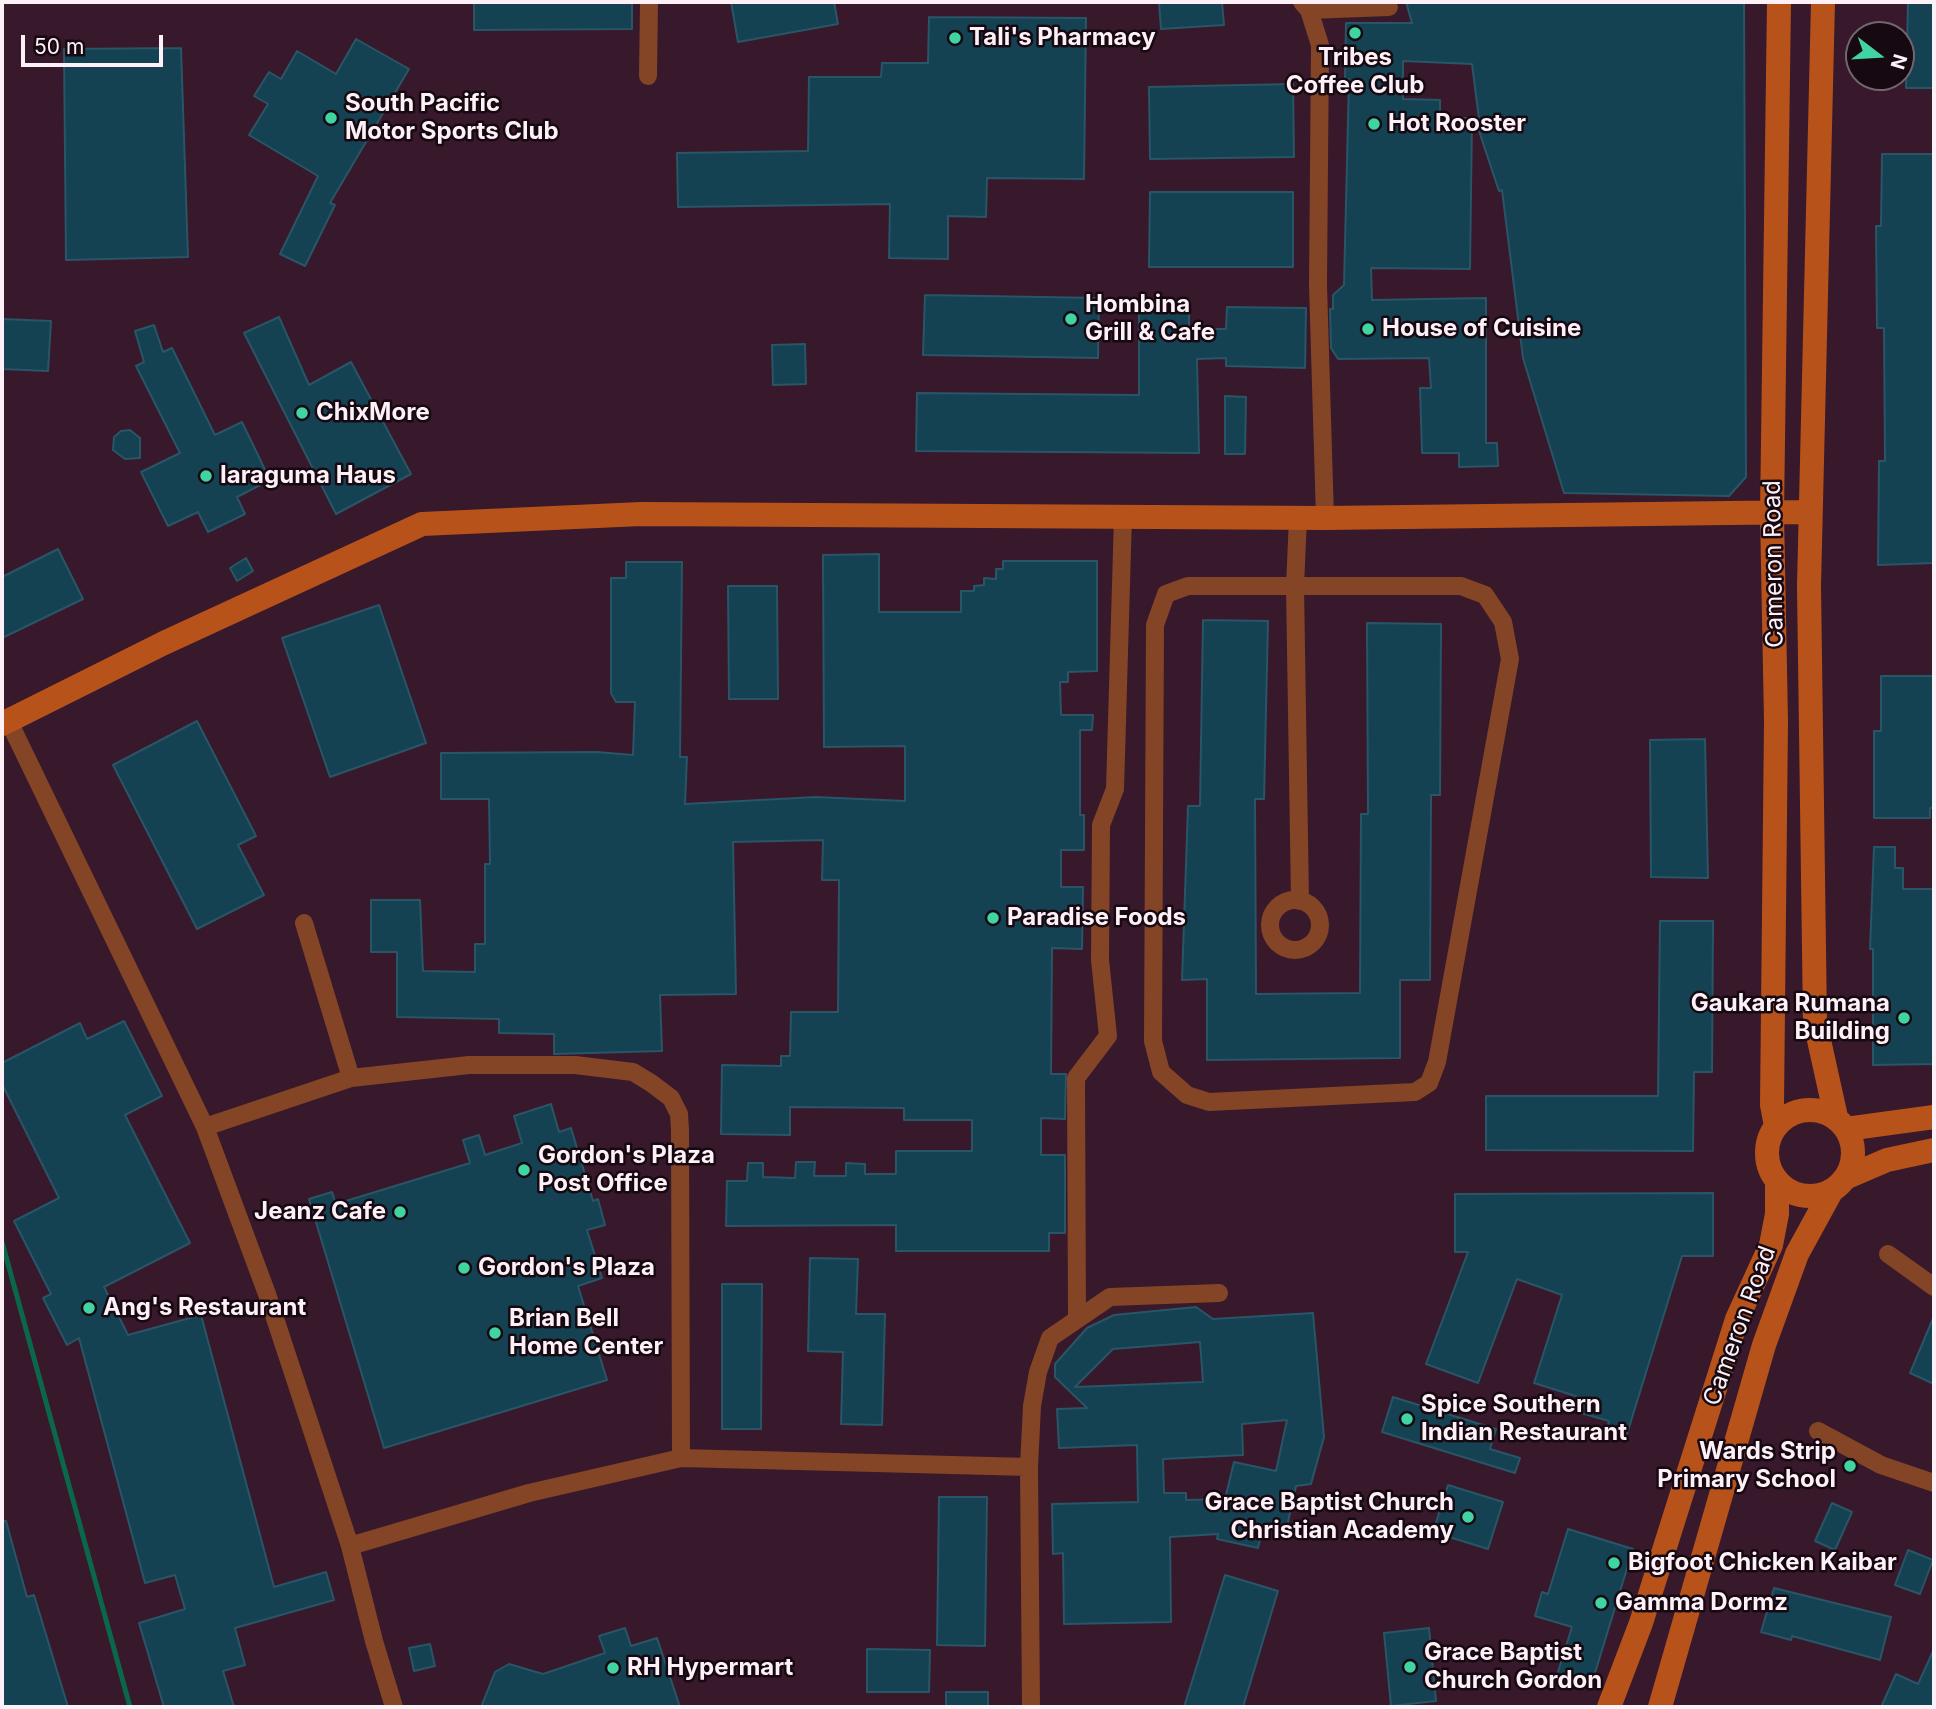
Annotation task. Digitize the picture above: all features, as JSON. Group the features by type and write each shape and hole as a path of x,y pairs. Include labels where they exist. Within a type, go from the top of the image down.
{"main road":[{"name":"Cameron Road","path":"1776,1126 1772,1105 1776,721 1772,514 1779,2"},
{"name":"Cameron Road","path":"1823,2 1810,512 1815,1022 1841,1123"},
{"path":"6,722 164,643 422,524 641,514 1325,518 1810,512"},
{"path":"1839,1184 1850,1169 1853,1148 1841,1123 1824,1111 1797,1111 1776,1126 1766,1151 1768,1164 1777,1181 1788,1191 1803,1196 1818,1196 1887,1160 1934,1150"},
{"path":"1841,1123 1934,1117"},
{"name":"Cameron Road","path":"1609,1707 1642,1623 1737,1319 1771,1245 1777,1214 1777,1181"},
{"name":"Cameron Road","path":"1660,1707 1764,1345 1797,1254 1839,1184"}],"street":[{"path":"648,75 649,2"},
{"path":"1325,518 1318,285 1320,45 1305,6 1389,7"},
{"path":"1077,1317 1076,1078 1108,1036 1100,960 1101,825 1115,789 1123,516"},
{"path":"1298,518 1295,586 1300,901"},
{"path":"1188,586 1295,586 1461,586 1485,595 1503,622 1510,659 1437,1062 1429,1083 1415,1091 1209,1102 1187,1095 1161,1072 1153,1041 1154,625 1167,594 1188,586"},
{"path":"6,722 14,732 205,1126 267,1294 350,1546 374,1642 394,1707"},
{"path":"304,923 351,1078"},
{"path":"205,1126 351,1078 469,1065 575,1065 633,1072 671,1098 679,1114 681,1130 681,1458"},
{"path":"1888,1254 1934,1287"},
{"path":"1031,1707 1029,1466 1033,1391 1050,1338 1077,1317 1110,1297 1219,1293"},
{"path":"1818,1431 1881,1465 1934,1483"},
{"path":"350,1546 530,1493 681,1458 1029,1466"}],"building":[{"path":"474,2 632,2 632,29 474,30"},
{"path":"731,2 834,2 838,24 738,42"},
{"path":"1159,2 1222,2 1224,25 1161,29"},
{"path":"1406,2 1744,2 1746,477 1729,496 1564,493 1523,358 1502,190 1499,191 1475,119 1479,119 1472,64 1403,61 1403,99 1440,100 1440,118 1472,118 1470,269 1371,268 1372,300 1486,298 1486,443 1497,443 1498,466 1459,467 1459,453 1422,453 1420,388 1431,388 1429,358 1338,359 1331,348 1330,309 1333,309 1333,295 1344,285 1349,79 1345,79 1346,23 1412,23"},
{"path":"1908,2 1934,2 1934,88 1915,88 1915,21 1908,21"},
{"path":"929,17 1086,18 1084,179 987,178 986,217 948,216 948,259 889,258 890,204 678,207 677,153 808,151 809,77 881,77 882,63 928,63"},
{"name":"South Pacific Motor Sports Club","path":"356,39 409,69 330,203 335,205 305,266 280,254 318,176 249,135 268,104 254,96 269,72 281,79 297,51 336,74"},
{"path":"181,48 188,257 66,260 64,49"},
{"path":"1293,84 1294,157 1150,159 1149,87"},
{"path":"1882,154 1934,154 1933,563 1878,565 1879,461 1885,461 1884,328 1877,328 1876,226 1881,226"},
{"path":"1150,192 1293,192 1293,267 1149,267"},
{"path":"925,295 1099,298 1098,358 923,355"},
{"path":"1139,300 1189,300 1189,329 1226,329 1227,307 1306,308 1305,368 1226,366 1226,358 1197,359 1199,453 916,451 917,393 1139,395"},
{"path":"279,317 309,385 351,362 411,474 336,514 244,333"},
{"path":"2,319 51,321 48,371 2,369"},
{"name":"Iaraguma Haus","path":"154,325 163,352 172,348 215,435 242,422 270,480 237,497 245,514 208,532 198,512 168,526 141,472 180,453 136,366 144,362 135,331"},
{"path":"805,344 806,384 773,385 772,345"},
{"path":"1225,396 1246,397 1245,454 1225,454"},
{"path":"130,430 140,438 140,458 125,459 113,450 114,437 121,431"},
{"path":"58,549 83,599 2,638 2,577"},
{"path":"879,554 879,612 961,612 961,591 974,591 974,586 984,585 984,578 996,579 996,569 1003,569 1003,561 1097,561 1097,671 1068,672 1068,682 1060,682 1061,715 1093,715 1092,730 1080,730 1080,815 1084,815 1084,850 1061,850 1061,887 1083,887 1082,949 1052,948 1051,1074 1066,1074 1065,1119 1041,1118 1041,1155 1065,1155 1065,1233 1049,1233 1049,1251 896,1251 896,1225 726,1226 727,1181 747,1181 748,1163 763,1163 763,1177 795,1178 796,1162 815,1162 814,1176 846,1176 846,1163 865,1164 865,1174 896,1174 896,1151 972,1151 972,1120 904,1120 904,1108 790,1107 790,1135 721,1134 722,1065 781,1066 781,1056 790,1056 791,1012 838,1012 839,880 822,880 823,840 733,842 736,994 660,995 662,1051 554,1054 554,1034 499,1033 499,1019 397,1017 397,952 371,952 371,900 420,900 423,971 475,972 475,944 485,944 485,864 490,864 489,799 441,799 441,753 597,752 633,755 635,702 616,702 611,693 611,578 626,578 626,562 682,562 680,757 687,757 685,804 816,797 905,801 905,746 824,747 823,555"},
{"path":"246,558 253,571 237,581 230,568"},
{"path":"728,586 777,586 778,699 729,699"},
{"path":"379,605 426,743 330,777 282,638"},
{"path":"1203,620 1268,621 1264,799 1255,799 1256,994 1360,993 1361,814 1368,814 1367,623 1441,624 1440,795 1431,795 1430,980 1400,980 1400,1058 1207,1060 1207,979 1182,980 1188,806 1200,806"},
{"path":"1881,676 1934,676 1934,808 1930,808 1930,818 1874,818 1874,731 1881,731"},
{"path":"197,721 256,836 238,845 264,895 197,929 113,765"},
{"path":"1705,739 1708,878 1651,877 1650,740"},
{"path":"1874,847 1895,847 1895,868 1903,868 1903,889 1934,889 1934,1064 1873,1065 1873,949 1870,949"},
{"path":"1660,921 1713,921 1712,1072 1694,1072 1693,1151 1486,1150 1486,1096 1658,1096"},
{"path":"124,1021 162,1096 125,1115 190,1243 104,1287 128,1335 201,1315 274,1587 326,1572 334,1600 235,1628 245,1665 223,1671 234,1707 164,1707 139,1623 185,1609 175,1575 145,1583 79,1338 67,1345 43,1298 51,1294 14,1221 59,1198 2,1084 2,1063 80,1023 87,1039"},
{"name":"Gordon's Plaza","path":"551,1104 559,1132 571,1128 593,1201 598,1199 605,1225 587,1230 602,1278 578,1286 607,1380 384,1448 309,1199 332,1192 336,1204 470,1163 463,1140 479,1135 485,1155 522,1143 514,1116"},
{"path":"1713,1193 1713,1256 1682,1256 1627,1434 1607,1428 1609,1421 1581,1413 1585,1399 1534,1383 1562,1295 1517,1279 1478,1383 1426,1364 1468,1252 1455,1252 1455,1194"},
{"path":"810,1258 858,1259 856,1314 885,1314 882,1425 841,1424 843,1352 808,1351"},
{"path":"722,1284 762,1284 761,1429 722,1429"},
{"path":"1196,1307 1213,1319 1313,1313 1324,1437 1311,1484 1296,1486 1286,1531 1263,1526 1258,1548 1217,1539 1218,1534 1170,1537 1171,1622 1064,1624 1063,1553 1053,1554 1052,1504 1138,1502 1137,1445 1059,1448 1057,1409 1087,1408 1055,1377 1055,1364 1087,1328 1114,1315","holes":["1200,1342 1203,1382 1075,1387 1113,1349","1287,1420 1276,1471 1234,1462 1225,1499 1186,1500 1186,1493 1164,1493 1163,1459 1243,1455 1242,1424"]},
{"path":"1934,1316 1934,1384 1910,1373"},
{"path":"1393,1397 1496,1429 1490,1449 1520,1458 1515,1473 1382,1432"},
{"name":"Grace Baptist Church Christian Academy","path":"1448,1485 1503,1502 1488,1549 1433,1532"},
{"path":"939,1497 987,1497 985,1646 937,1645"},
{"path":"1832,1503 1852,1512 1835,1550 1815,1541"},
{"path":"2,1521 6,1521 27,1597 34,1595 68,1707 2,1707"},
{"path":"1568,1529 1633,1549 1591,1686 1557,1675 1572,1627 1535,1616 1542,1592 1548,1594"},
{"path":"1908,1550 1933,1560 1920,1594 1895,1585"},
{"path":"1225,1575 1278,1591 1243,1707 1184,1707"},
{"path":"1774,1588 1891,1617 1880,1660 1792,1636 1791,1640 1761,1632"},
{"name":"RH Hypermart","path":"625,1628 631,1646 657,1638 680,1707 481,1707 495,1672 509,1664 543,1674 605,1653 599,1636"},
{"name":"Grace Baptist Church Gordon","path":"1429,1628 1436,1701 1391,1706 1384,1633"},
{"path":"430,1644 435,1666 414,1671 409,1648"},
{"path":"867,1649 930,1650 929,1692 867,1692"},
{"path":"1934,1649 1934,1707 1881,1707 1896,1674 1918,1684"},
{"path":"946,1692 988,1692 988,1707 946,1707"}],"waterway":[{"path":"2,1242 130,1707"}],"place":[{"name":"Tribes Coffee Club","path":"1355,33"},
{"name":"Tali's Pharmacy","path":"955,38"},
{"name":"South Pacific Motor Sports Club","path":"331,118"},
{"name":"Hot Rooster","path":"1374,124"},
{"name":"Hombina Grill & Cafe","path":"1071,319"},
{"name":"House of Cuisine","path":"1368,329"},
{"name":"ChixMore","path":"302,413"},
{"name":"Iaraguma Haus","path":"206,476"},
{"name":"Paradise Foods","path":"993,918"},
{"name":"Gaukara Rumana Building","path":"1904,1018"},
{"name":"Gordon's Plaza Post Office","path":"524,1170"},
{"name":"Jeanz Cafe","path":"400,1212"},
{"name":"Gordon's Plaza","path":"464,1268"},
{"name":"Ang's Restaurant","path":"89,1308"},
{"name":"Brian Bell Home Center","path":"495,1333"},
{"name":"Spice Southern Indian Restaurant","path":"1407,1419"},
{"name":"Wards Strip Primary School","path":"1850,1466"},
{"name":"Grace Baptist Church Christian Academy","path":"1468,1517"},
{"name":"Bigfoot Chicken Kaibar","path":"1614,1563"},
{"name":"Gamma Dormz","path":"1601,1603"},
{"name":"Grace Baptist Church Gordon","path":"1410,1667"},
{"name":"RH Hypermart","path":"613,1668"}]}
